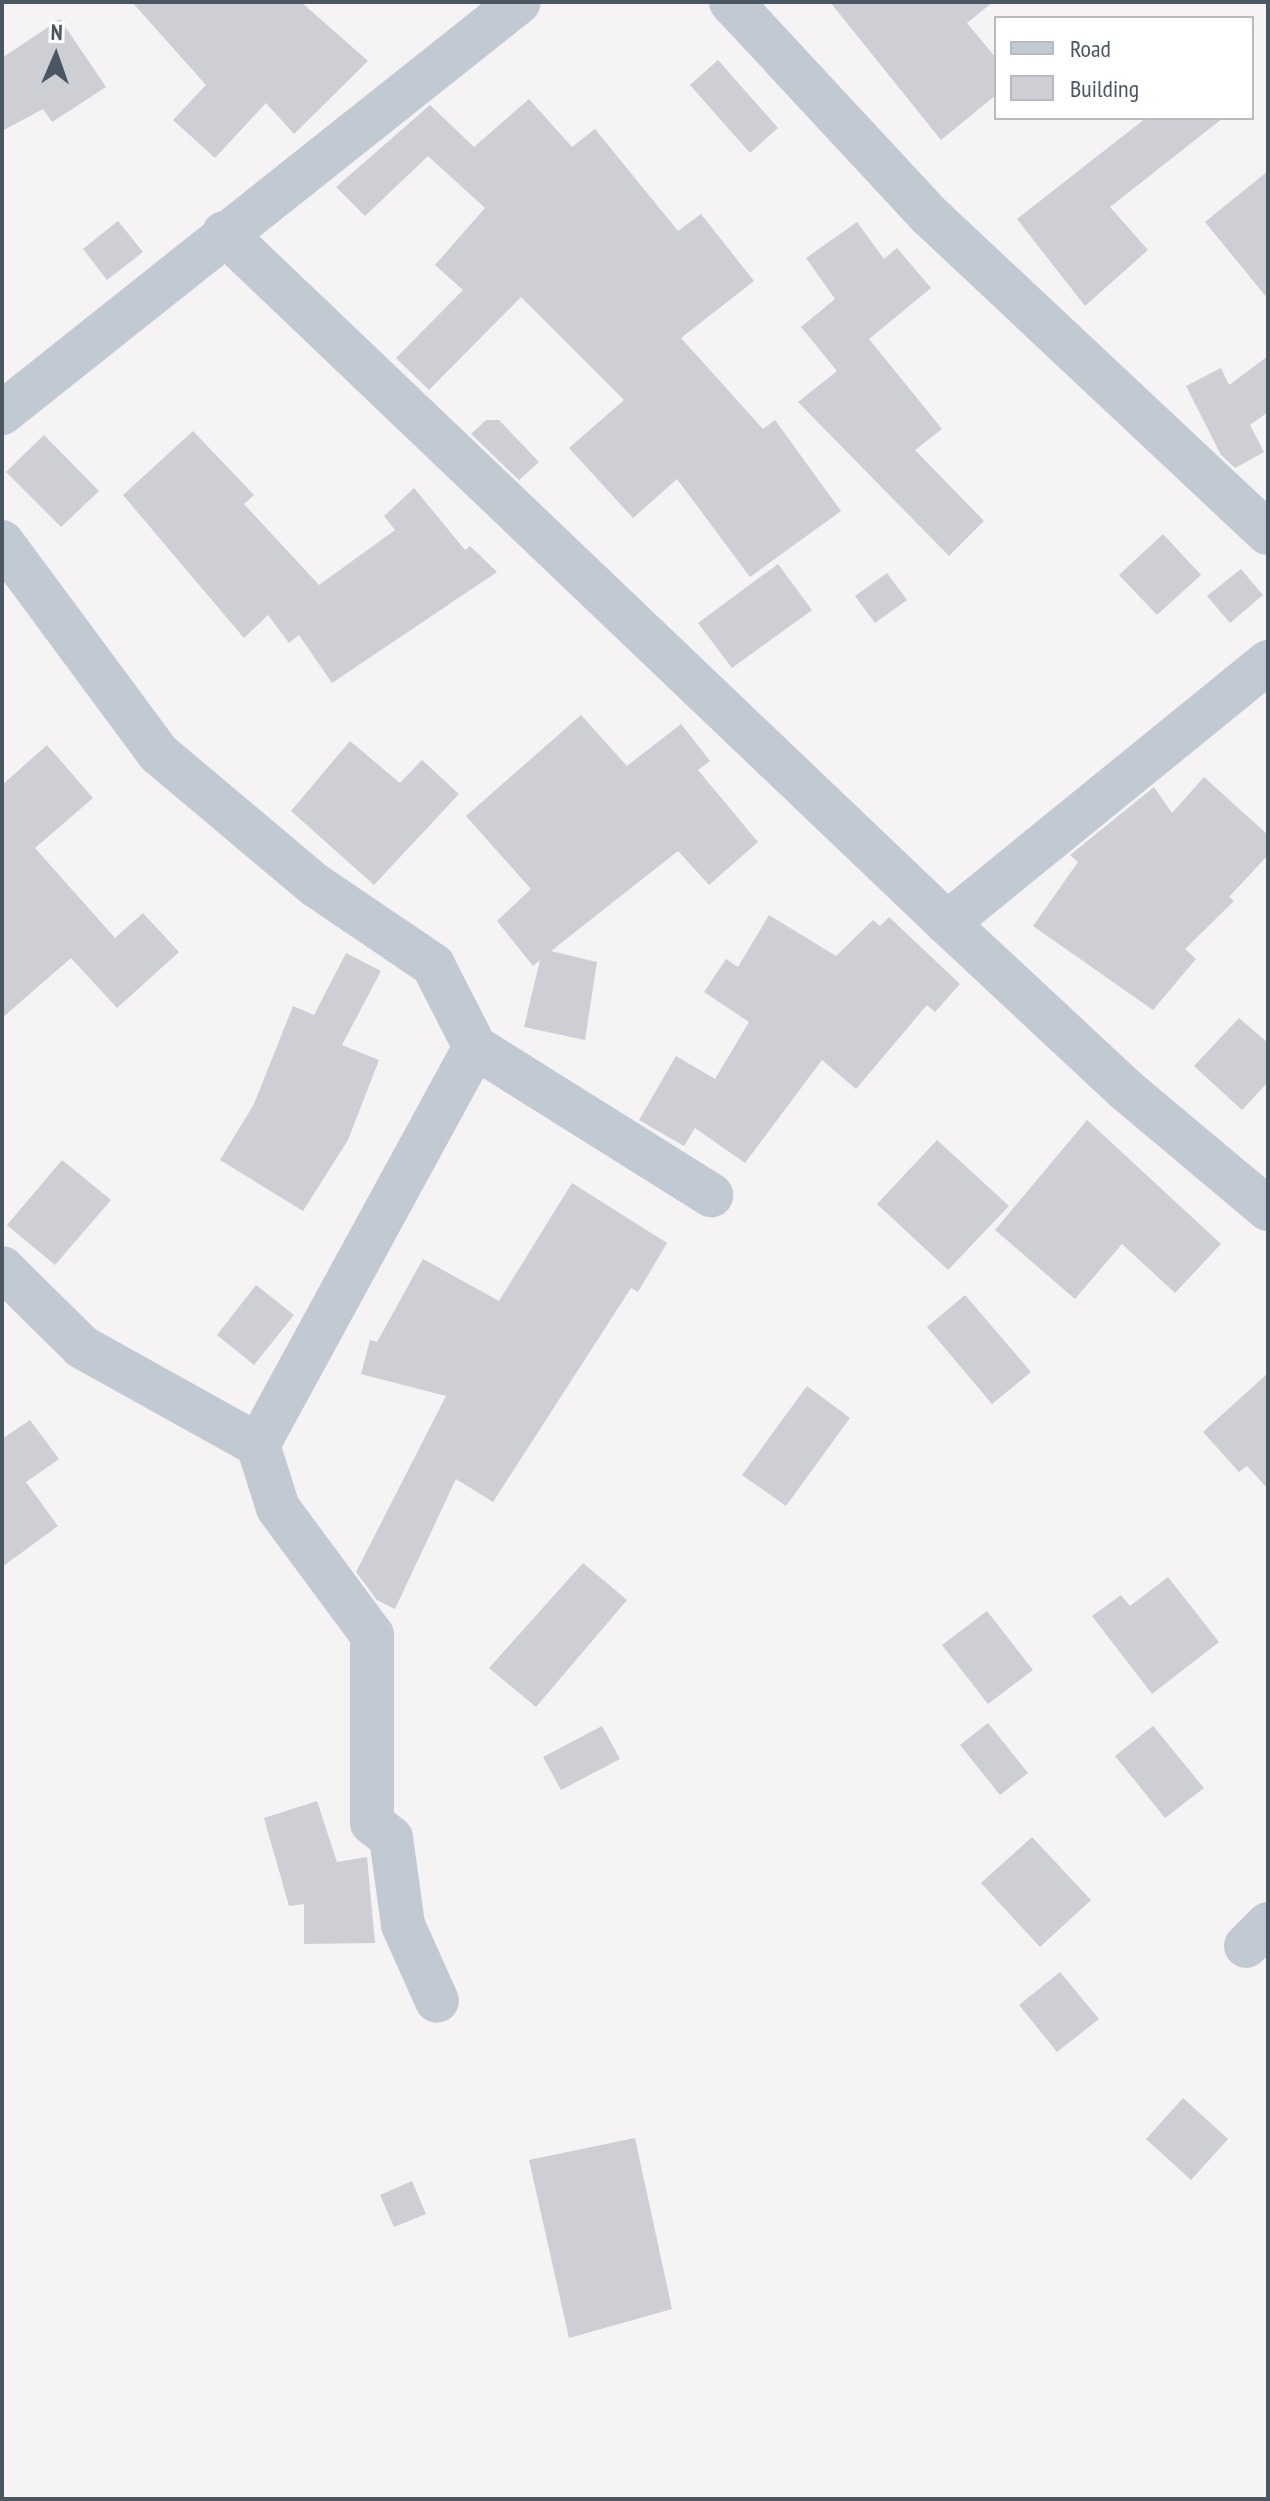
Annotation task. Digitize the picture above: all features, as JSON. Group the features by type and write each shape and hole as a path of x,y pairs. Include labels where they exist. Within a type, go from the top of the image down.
{"street":[{"path":"2,413 224,233 519,2"},
{"path":"731,2 930,216 1268,533"},
{"path":"224,233 947,923 1126,1090 1268,1209"},
{"path":"2,542 158,753 315,885 433,965 475,1047 711,1195"},
{"path":"947,923 1268,662"},
{"path":"258,1445 475,1047"},
{"path":"2,1268 82,1347 258,1445 278,1508 372,1635 372,1823 391,1838 403,1925 437,2001"}],"building":[{"path":"132,2 301,2 368,61 294,134 266,103 215,158 173,120 206,85"},
{"path":"830,2 993,2 967,23 994,56 994,97 941,140"},
{"path":"60,19 106,87 52,122 43,109 2,131 2,58"},
{"path":"718,60 778,128 750,153 690,85"},
{"path":"529,99 572,147 595,129 678,231 701,214 754,281 681,338 763,429 775,420 841,511 750,577 677,479 633,518 569,448 624,400 521,297 429,390 396,358 463,290 435,265 485,208 428,156 365,216 336,187 430,105 474,147"},
{"path":"1143,120 1220,120 1110,207 1148,250 1085,306 1017,219"},
{"path":"1268,171 1268,299 1205,222"},
{"path":"118,221 143,252 107,280 83,249"},
{"path":"857,222 884,259 897,248 931,288 869,339 942,429 915,450 984,521 949,556 798,402 837,371 801,327 835,299 806,258"},
{"path":"1268,356 1268,412 1250,425 1264,452 1235,468 1221,455 1186,386 1221,368 1229,385"},
{"path":"486,420 499,420 539,462 519,480 471,434"},
{"path":"193,431 254,495 244,504 319,585 395,530 384,516 414,488 465,550 470,546 497,572 332,683 299,635 289,643 268,615 244,638 123,495"},
{"path":"44,435 99,491 61,527 6,472"},
{"path":"1163,534 1201,575 1157,615 1119,575"},
{"path":"778,564 812,610 732,668 698,623"},
{"path":"1241,569 1263,595 1230,623 1207,596"},
{"path":"887,573 907,600 875,623 855,596"},
{"path":"581,715 627,766 681,724 710,761 698,770 758,842 709,885 678,851 551,951 597,962 585,1040 524,1027 540,960 533,966 497,921 531,889 466,816"},
{"path":"350,741 400,783 422,760 459,794 374,885 291,811"},
{"path":"47,745 93,798 35,848 115,938 143,913 179,952 117,1008 71,958 2,1018 2,785"},
{"path":"1204,777 1268,835 1268,855 1229,897 1234,901 1185,949 1196,959 1153,1010 1033,926 1078,862 1070,855 1154,787 1172,813"},
{"path":"769,915 836,956 873,920 880,926 889,917 960,984 935,1012 927,1005 856,1089 822,1060 745,1163 695,1128 684,1146 639,1120 676,1056 715,1079 749,1022 704,992 726,959 738,967"},
{"path":"346,953 381,971 342,1045 379,1060 348,1140 303,1211 220,1160 254,1104 293,1006 314,1015"},
{"path":"1239,1018 1268,1043 1268,1082 1242,1110 1194,1066"},
{"path":"1087,1120 1221,1244 1175,1293 1122,1244 1075,1299 995,1230"},
{"path":"937,1140 1009,1206 948,1270 877,1204"},
{"path":"62,1160 111,1200 55,1265 7,1225"},
{"path":"572,1183 667,1243 638,1292 631,1288 493,1502 456,1479 395,1609 377,1600 356,1572 446,1396 361,1374 370,1340 377,1342 423,1259 499,1301"},
{"path":"256,1285 294,1315 254,1365 217,1335"},
{"path":"965,1295 1031,1372 992,1404 927,1327"},
{"path":"1268,1373 1268,1489 1247,1466 1239,1472 1203,1432"},
{"path":"807,1386 850,1418 786,1506 742,1475"},
{"path":"30,1420 59,1459 26,1482 58,1526 2,1567 2,1439"},
{"path":"583,1563 627,1600 536,1707 489,1668"},
{"path":"1168,1577 1219,1642 1152,1694 1092,1616 1121,1595 1130,1606"},
{"path":"987,1611 1033,1670 988,1704 942,1645"},
{"path":"988,1723 1028,1773 1000,1795 960,1745"},
{"path":"602,1726 620,1759 561,1790 543,1757"},
{"path":"1153,1726 1204,1788 1165,1818 1115,1756"},
{"path":"317,1801 337,1862 367,1857 375,1943 304,1944 304,1904 289,1906 264,1818"},
{"path":"1032,1837 1091,1900 1040,1947 981,1883"},
{"path":"1060,1972 1099,2019 1057,2052 1019,2005"},
{"path":"1183,2098 1228,2139 1191,2180 1146,2139"},
{"path":"635,2138 672,2309 569,2338 529,2160"},
{"path":"412,2181 426,2214 394,2227 380,2195"}]}
